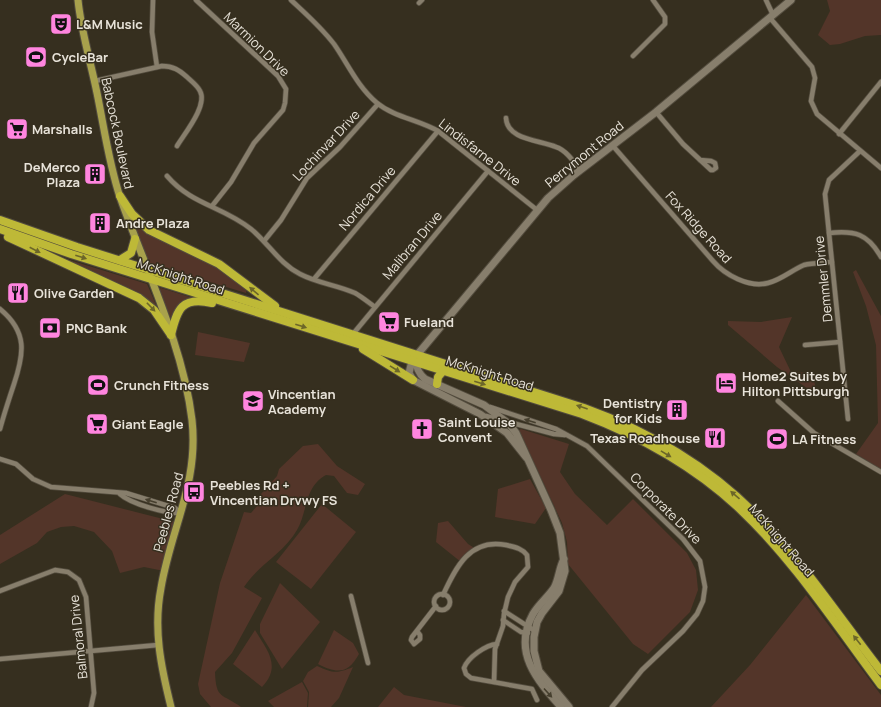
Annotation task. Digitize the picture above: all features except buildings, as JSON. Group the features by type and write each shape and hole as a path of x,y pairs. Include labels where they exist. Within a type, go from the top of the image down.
{"highway":[{"path":"120,196 132,214 149,230 224,267 264,300 286,312"},
{"name":"McKnight Road","path":"0,220 609,417 655,439 700,467 743,502 772,532 881,671"},
{"name":"McKnight Road","path":"0,229 150,279 606,423 652,445 696,473 738,507 776,547 881,685"},
{"path":"0,233 139,298 154,310 171,335"},
{"path":"120,260 131,253 135,239"},
{"path":"171,335 178,311 184,305 192,302 206,302 266,315"},
{"path":"352,343 413,380"},
{"path":"437,384 438,377 443,371"}],"main road":[{"name":"Babcock Boulevard","path":"78,0 120,196 150,279"},
{"name":"Peebles Road","path":"150,279 163,310 188,396 194,437 190,480 160,590 157,623 158,645 171,707"}],"street":[{"path":"152,0 152,32 157,67"},
{"name":"Marmion Drive","path":"196,0 278,76 284,84 286,93 285,103 281,113 254,143 231,182 212,206"},
{"name":"Lindisfarne Drive","path":"291,0 325,33 339,51 358,83 378,104 438,131 537,210"},
{"path":"633,56 665,24 665,17 653,0"},
{"path":"766,0 772,17 812,67 815,78 811,97 812,108 820,118 881,168"},
{"name":"Perrymont Road","path":"418,354 537,210 580,170 656,112 791,0"},
{"path":"95,81 157,67 168,66 176,69 197,87 201,94 202,103 200,109 177,146"},
{"path":"839,134 881,82"},
{"name":"Lochinvar Drive","path":"264,241 281,220 306,178 343,145 378,104"},
{"path":"656,112 683,144 700,160"},
{"path":"506,118 508,127 511,130 526,139 558,148 571,158 580,170"},
{"name":"Nordica Drive","path":"314,279 438,131"},
{"name":"Fox Ridge Road","path":"613,146 713,262 726,273 742,280 763,284 773,281 806,265 832,262"},
{"name":"Demmler Drive","path":"848,419 825,199 827,184 834,175 860,151"},
{"name":"Malibran Drive","path":"353,334 488,171"},
{"path":"167,176 185,193 239,221 264,241 289,267 300,274 355,294 375,307"},
{"path":"829,234 851,232 862,236 874,246 881,257"},
{"path":"0,309 17,329 21,339 22,351 20,365 0,429"},
{"path":"805,345 840,342"},
{"path":"418,354 409,373 413,380 480,414 507,433 526,457"},
{"path":"414,362 423,377 484,405 506,421 516,433 560,532 564,559 556,584 533,614 528,657 532,670 541,685 560,707"},
{"path":"778,401 814,433 881,472"},
{"name":"Corporate Drive","path":"484,405 556,429 582,442 596,453 683,539 698,557 704,574 704,597 694,619 642,670 612,707"},
{"name":"Corporate Drive","path":"480,414 554,434 566,435"},
{"path":"0,459 16,464 33,479 51,487 105,490 126,494 174,508 181,513"},
{"path":"444,594 450,599 449,606 443,610 436,606 434,602 436,597 444,594 459,565 476,549 490,544 520,548 527,555 529,564 513,585 504,611 496,644 494,682"},
{"name":"Balmoral Drive","path":"0,591 51,571 64,571 72,574 82,584 86,593 94,692 91,707"},
{"path":"351,596 368,663"},
{"path":"417,631 436,606"},
{"path":"504,611 530,630 537,667 542,676 569,707"},
{"path":"503,620 521,632 530,630"},
{"path":"496,644 487,647 469,660 464,668 466,674 471,678 532,689 537,700"},
{"path":"0,659 158,645"}],"shaded area":[{"path":"827,0 881,0 881,35 865,36 840,44 830,45 818,35 830,11"},
{"path":"132,220 219,268 247,289 246,293 151,264 148,261"},
{"path":"50,254 147,284 160,314 143,296"},
{"path":"856,270 881,316 881,469 856,454 878,423 876,345 866,306 853,272"},
{"path":"161,288 190,297 191,299 178,306 171,319 159,289"},
{"path":"792,317 779,347 791,372 812,373 818,396 777,367 728,325 728,321 761,322"},
{"path":"198,332 250,343 244,362 195,355"},
{"path":"521,429 569,444 560,472 575,494 607,525 633,499 687,553 696,570 698,590 690,612 648,654 633,644 568,564 567,542 562,523 519,430"},
{"path":"318,444 337,466 365,484 358,495 347,493 334,476 326,475 319,480 310,493 301,523 292,538 256,572 244,587 262,598 232,653 215,672 217,687 221,695 241,707 211,707 200,694 198,684 220,583 244,512 251,513 257,506 261,494 277,476 279,469 303,446"},
{"path":"530,479 546,508 535,524 495,517 498,489"},
{"path":"65,494 179,523 164,571 144,567 120,573 112,551 94,532 74,526 61,527 47,532 37,543 0,564 0,535"},
{"path":"322,504 356,532 311,589 276,562"},
{"path":"448,521 468,544 476,549 461,562 436,542 438,523"},
{"path":"280,583 320,622 282,669 260,633 260,624"},
{"path":"806,595 881,695 881,707 711,707 750,665"},
{"path":"255,630 268,651 272,665 268,679 262,687 233,664"},
{"path":"334,630 353,643 359,654 355,661 346,669 336,671 318,664"},
{"path":"317,666 335,672 353,667 339,698 331,707 308,707 309,692 303,681 308,672"},
{"path":"302,682 308,693 307,707 274,707 268,701"},
{"path":"394,687 404,695 466,707 378,707"}],"place":[{"name":"L&M Music","path":"61,24"},
{"name":"CycleBar","path":"36,57"},
{"name":"Marshalls","path":"17,129"},
{"name":"DeMerco Plaza","path":"95,174"},
{"name":"Andre Plaza","path":"100,223"},
{"name":"Olive Garden","path":"18,293"},
{"name":"Fueland","path":"389,322"},
{"name":"PNC Bank","path":"50,328"},
{"name":"Home2 Suites by Hilton Pittsburgh","path":"726,383"},
{"name":"Crunch Fitness","path":"98,385"},
{"name":"Vincentian Academy","path":"253,401"},
{"name":"Dentistry for Kids","path":"677,410"},
{"name":"Giant Eagle","path":"97,424"},
{"name":"Saint Louise Convent","path":"422,429"},
{"name":"Texas Roadhouse","path":"715,438"},
{"name":"LA Fitness","path":"777,439"},
{"name":"Peebles Rd + Vincentian Drvwy FS","path":"194,492"}]}
